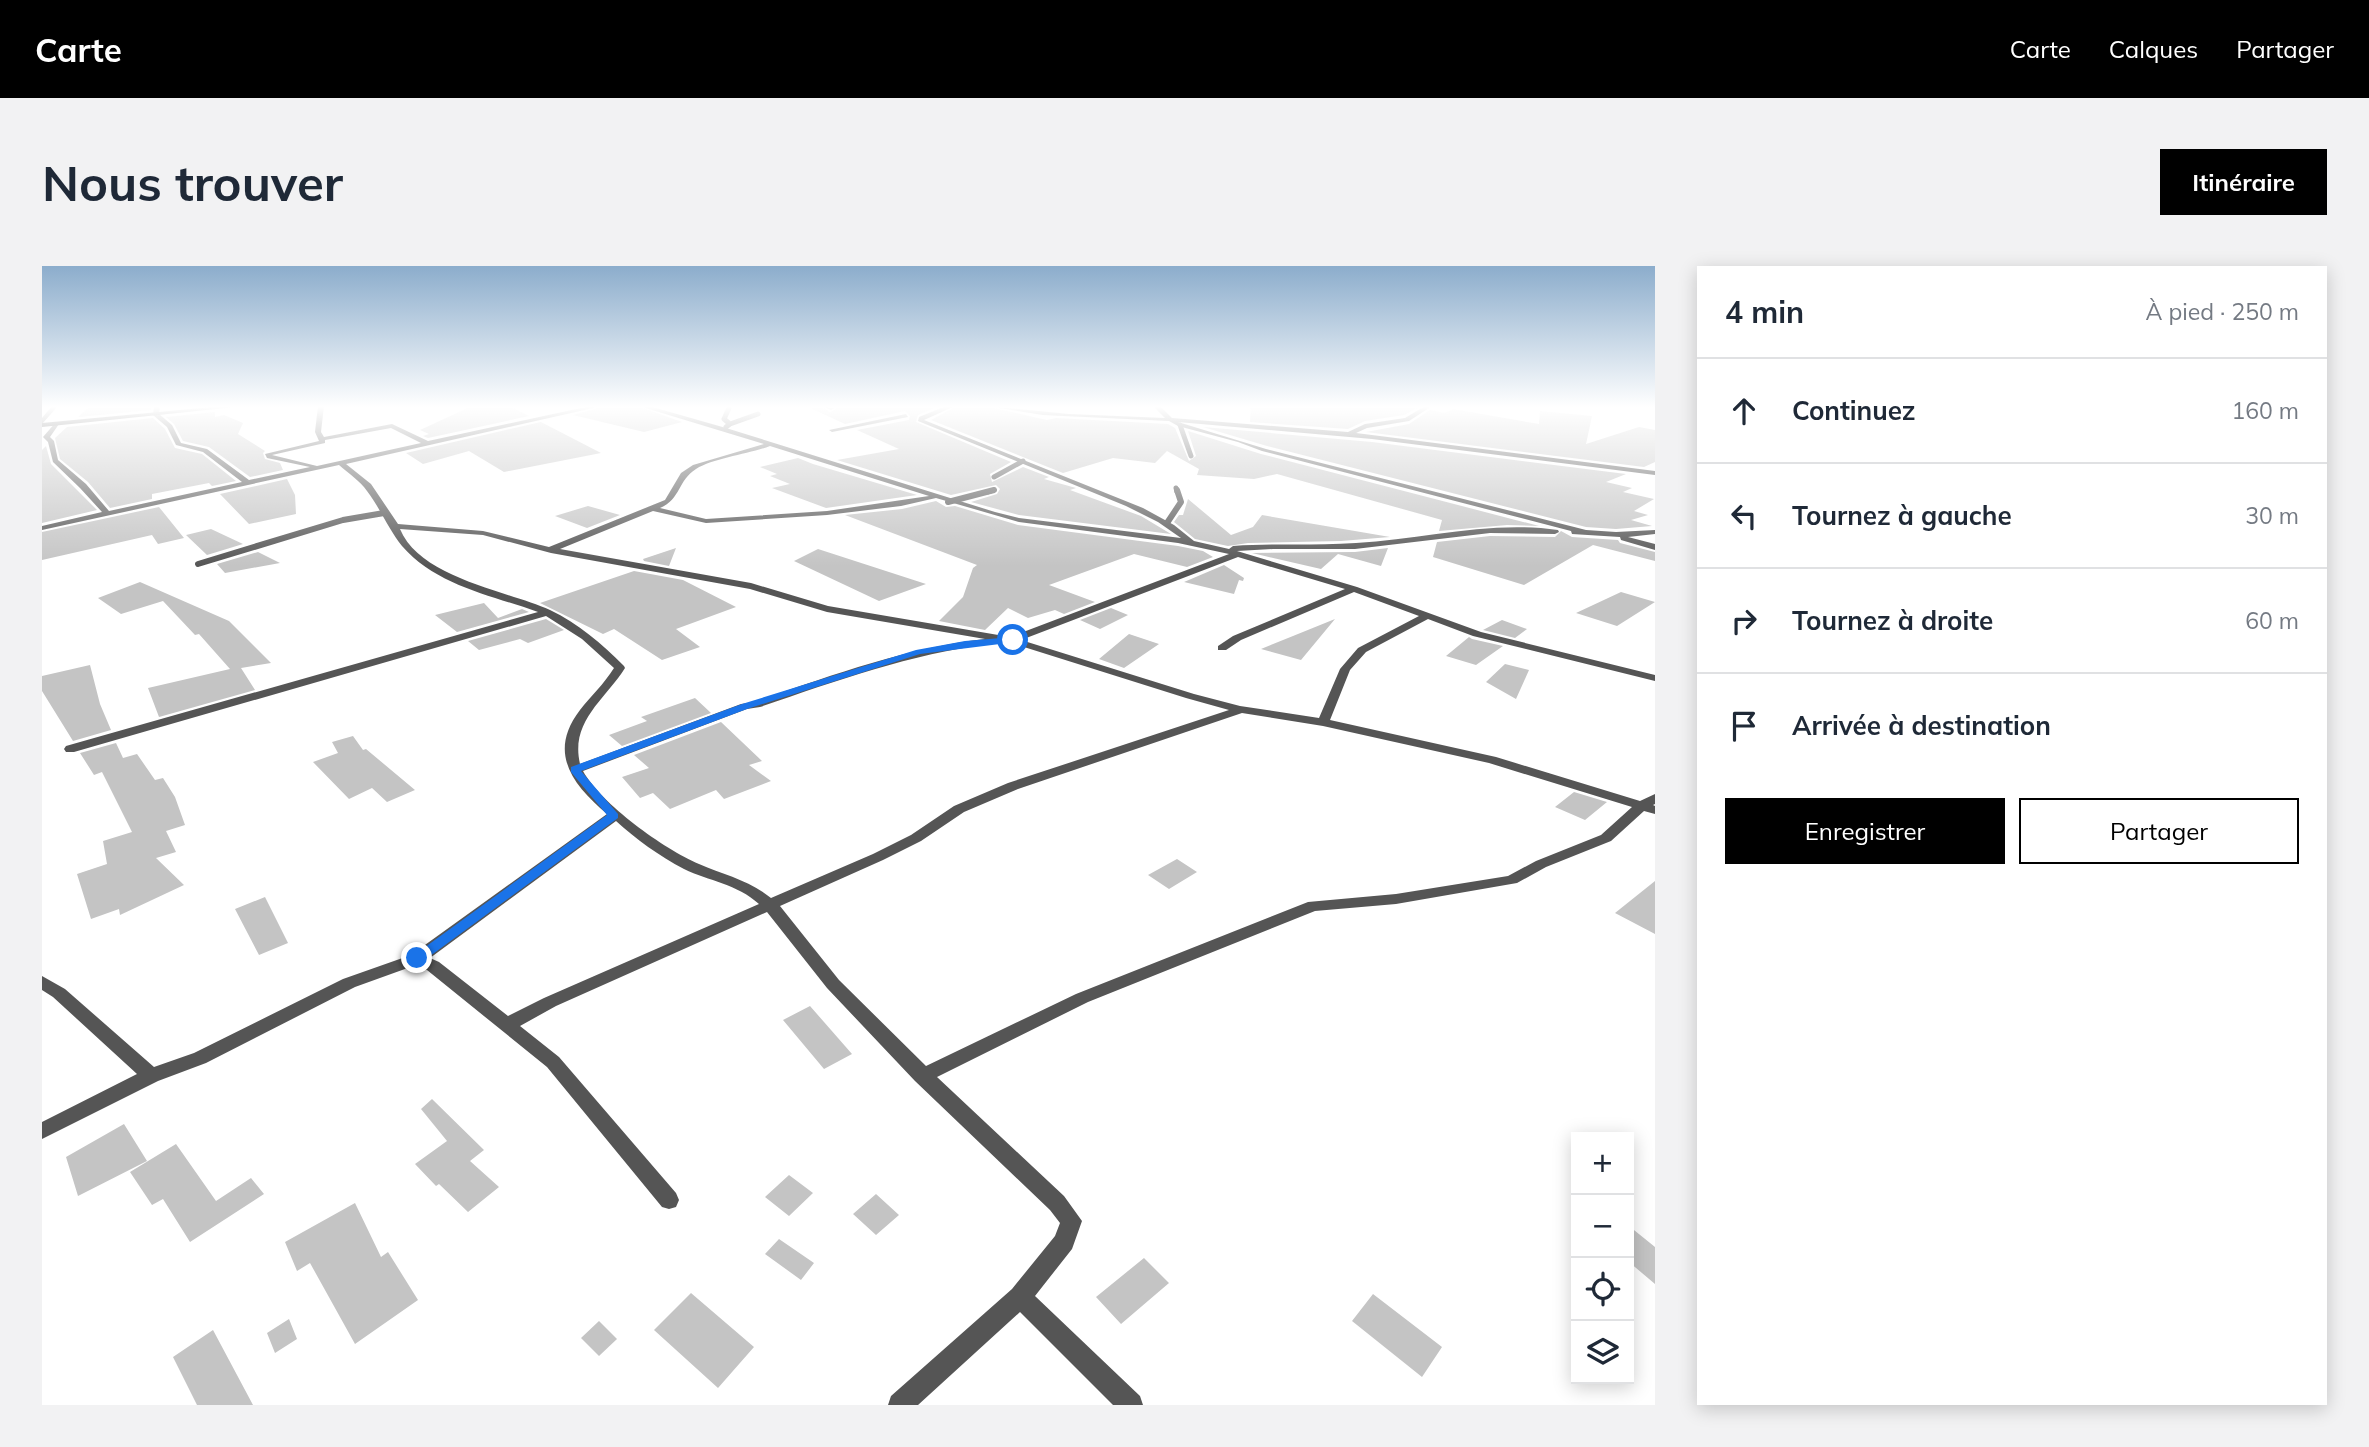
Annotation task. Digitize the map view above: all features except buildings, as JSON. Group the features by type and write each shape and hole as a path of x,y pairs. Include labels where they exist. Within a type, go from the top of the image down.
{"street":[{"path":"55,459 108,514"},
{"path":"217,459 248,483"},
{"path":"287,459 319,468"},
{"path":"42,528 359,459"},
{"path":"551,550 668,502 684,475 695,466 717,459"},
{"path":"814,459 947,502 1020,520 1191,543 1238,554 1354,589 1516,646 1655,678"},
{"path":"1018,459 1167,523 1191,543"},
{"path":"1302,459 1426,494 1583,533"},
{"path":"1542,459 1655,473"},
{"path":"341,463 368,486 395,526 396,536 409,550 476,590 547,612 595,643 620,668 611,684 574,723 570,749 574,770 614,816 687,865 756,892 771,906 824,974 922,1076 1056,1203 1071,1221 1064,1242 1020,1297 900,1405"},
{"path":"654,509 706,521 827,513 901,504 933,497"},
{"path":"395,526 483,533 551,550 751,586 827,610 1013,640 1240,709 1323,722 1492,760 1650,805"},
{"path":"1221,550 1273,545 1355,546 1490,531 1616,535 1655,532"},
{"path":"1616,535 1655,547"},
{"path":"574,770 732,711 886,661 930,649 1013,640 1238,554"},
{"path":"1222,648 1237,638 1354,589"},
{"path":"70,749 547,612"},
{"path":"1323,722 1345,669 1362,650 1427,616"},
{"path":"506,1025 550,1002 771,906 916,838 970,804 1013,786 1240,709"},
{"path":"922,1076 1082,998 1313,906 1396,899 1512,880 1541,864 1606,838 1650,805"},
{"path":"42,1131 151,1076 200,1058 349,983 417,958 614,816"},
{"path":"417,958 433,966 553,1062 669,1200"},
{"path":"42,982 59,993 151,1076"},
{"path":"1020,1297 1131,1405"}],"lane":[{"path":"994,477 1023,461"},
{"path":"1167,523 1181,502 1176,488"},
{"path":"947,502 994,490"},
{"path":"198,564 343,520 384,513"}],"route":[{"path":"417,958 471,922 614,816 574,770 746,706 756,705 875,664 919,651 965,643 1013,640"}]}
